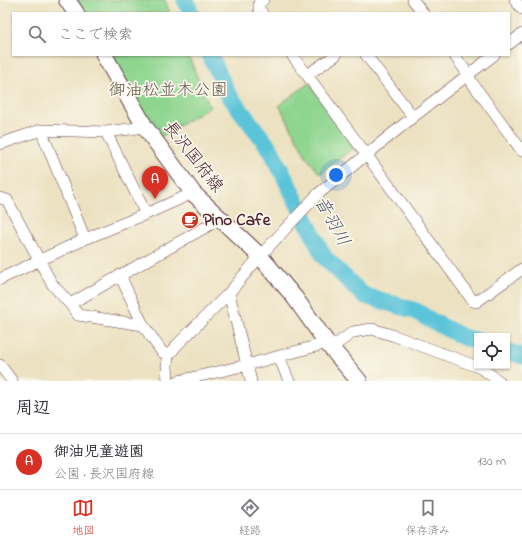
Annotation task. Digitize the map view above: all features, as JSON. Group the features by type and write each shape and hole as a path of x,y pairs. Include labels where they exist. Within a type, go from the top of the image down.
{"main road":[{"path":"67,0 75,12"},
{"name":"長沢国府線","path":"105,56 145,127 193,193 260,256 295,298 327,343 359,381"}],"street":[{"path":"261,12 259,9 259,3 263,0"},
{"path":"413,0 422,12"},
{"path":"515,0 522,9"},
{"path":"510,43 522,34"},
{"path":"293,56 473,301 476,302 522,269"},
{"path":"307,75 335,56"},
{"path":"367,56 414,117"},
{"path":"455,56 473,84 522,151"},
{"path":"168,381 168,356 229,293 260,256 318,194 366,154 493,56"},
{"path":"0,144 42,130 106,132 145,127"},
{"path":"42,130 85,239"},
{"path":"106,132 146,214"},
{"path":"0,279 85,239 193,193"},
{"path":"0,198 7,200 52,284 78,315 143,325"},
{"path":"70,304 220,219"},
{"path":"120,275 143,325 162,352 168,356"},
{"path":"229,293 251,381"},
{"path":"178,381 247,366 327,343 338,343 353,332 372,329 402,338 481,368 499,381"},
{"path":"279,357 288,381"},
{"path":"0,365 12,381"}],"green space":[{"path":"77,0 165,0 170,12 85,12"},
{"name":"御油松並木公園","path":"114,56 188,56 210,107 157,139"},
{"path":"309,83 356,146 320,174 307,158 279,105"}],"waterway":[{"name":"音羽川","path":"185,0 191,12"},
{"name":"音羽川","path":"210,56 228,94 271,150 324,257 363,295 416,311 463,337 474,340"},
{"name":"音羽川","path":"510,352 522,356"}],"place":[{"name":"御油児童遊園","path":"155,199"},
{"name":"Pino Cafe","path":"190,220"}]}
